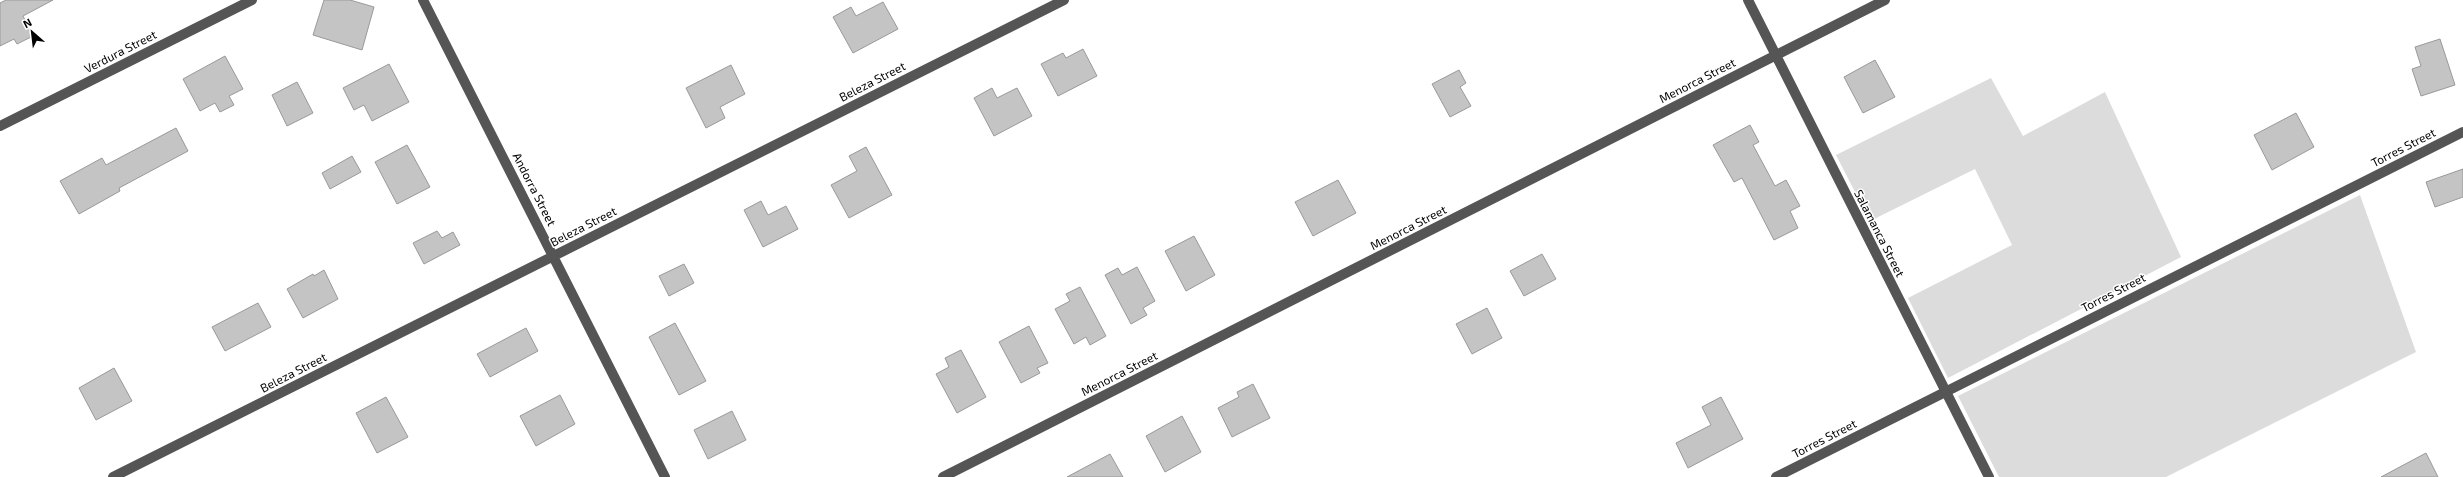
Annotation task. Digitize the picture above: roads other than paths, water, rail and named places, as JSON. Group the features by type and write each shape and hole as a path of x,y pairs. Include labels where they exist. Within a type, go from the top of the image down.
{"street":[{"name":"Verdura Street","path":"0,126 252,0"},
{"name":"Andorra Street","path":"423,0 554,255 665,477"},
{"name":"Beleza Street","path":"113,477 1064,0"},
{"name":"Salamanca Street","path":"1748,0 1989,477"},
{"name":"Menorca Street","path":"944,477 1885,0"},
{"name":"Torres Street","path":"1776,477 2463,132"}]}
